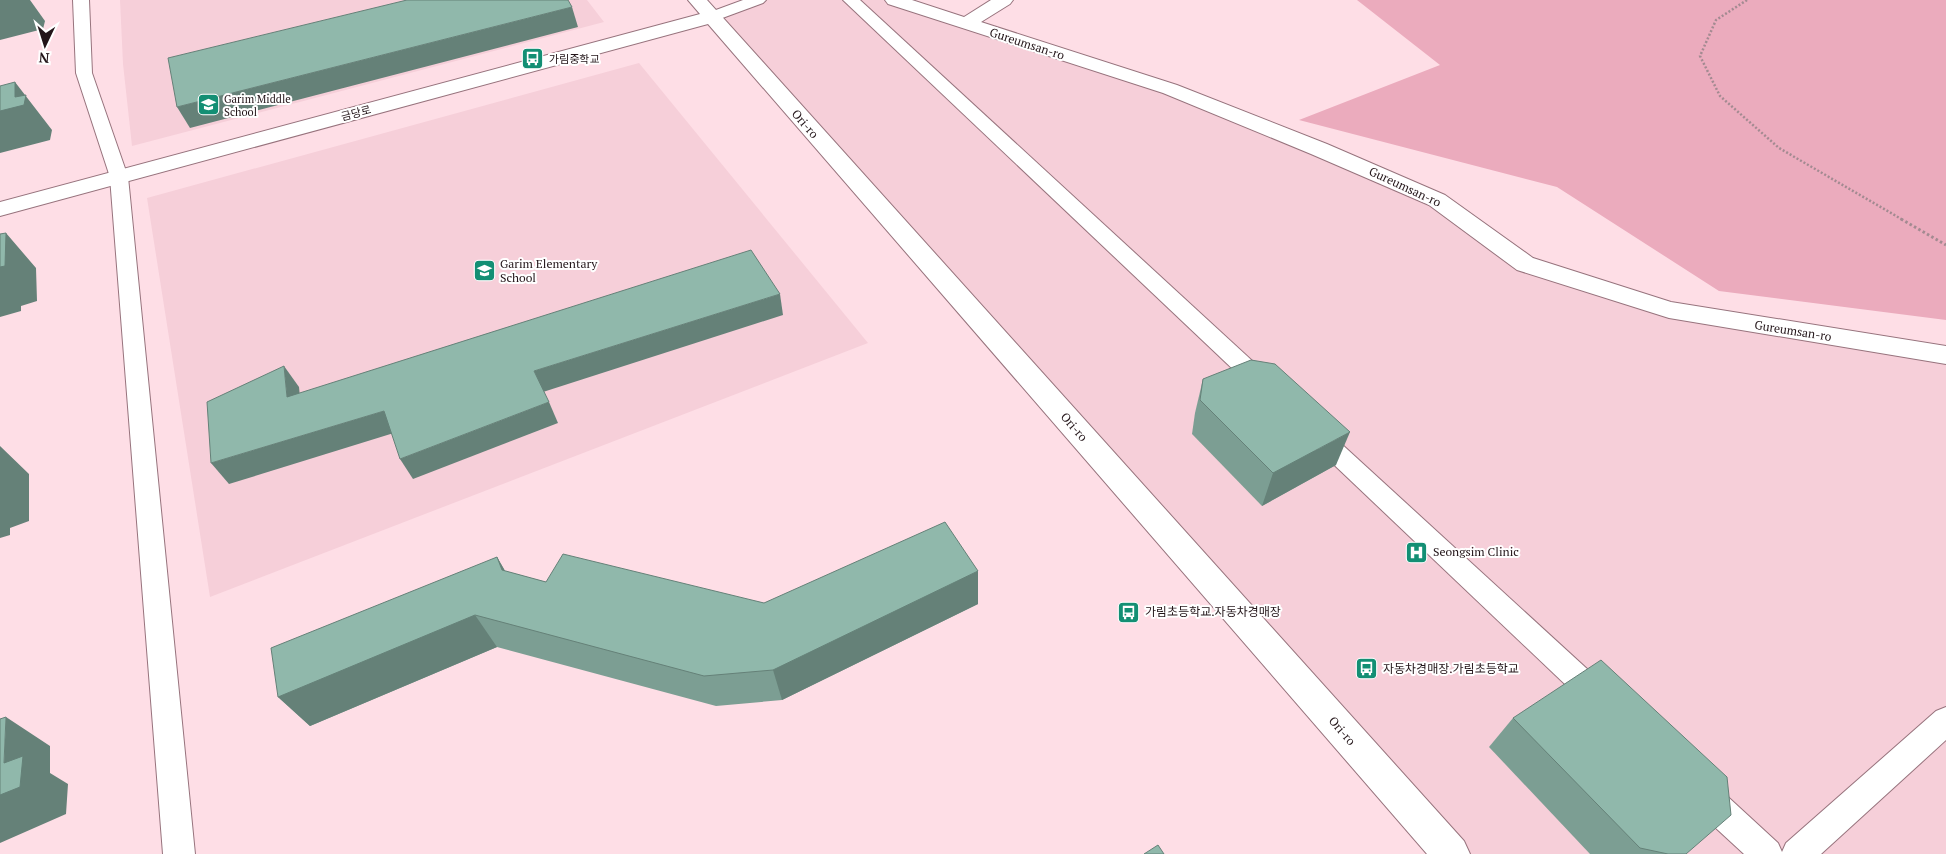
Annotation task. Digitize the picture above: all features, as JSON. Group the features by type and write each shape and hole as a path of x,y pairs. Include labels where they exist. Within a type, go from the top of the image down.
{"street":[{"name":"Gureumsan-ro","path":"894,0 1170,89 1437,200 1525,264 1669,310 1946,355"},
{"path":"965,24 1004,0"},
{"name":"금당로","path":"0,209 119,177 704,9"},
{"name":"Ori-ro","path":"704,9 1451,854"}],"lane":[{"path":"81,0 84,73 119,177 179,854"},
{"path":"704,9 758,0"},
{"path":"851,0 1280,400"},
{"path":"1302,420 1614,712"},
{"path":"1797,854 1946,721"},
{"path":"1687,780 1767,854"}],"path":[{"path":"1747,0 1716,20 1700,56 1720,96 1779,148 1946,245"}],"shaded area":[{"name":"Garim Middle School","path":"120,0 587,0 604,22 132,146 123,64"},
{"path":"758,0 902,0 1170,89 1437,200 1525,264 1669,310 1946,358 1946,854 1451,854 711,17"},
{"path":"1357,0 1946,0 1946,320 1719,291 1557,187 1299,120 1440,65"},
{"name":"Garim Elementary School","path":"639,63 868,343 210,597 147,198"}],"building":[{"path":"407,0 568,0 572,7 177,107 168,58"},
{"path":"15,82 15,97 26,95 24,105 0,111 0,86"},
{"path":"6,233 5,266 0,267 0,234"},
{"path":"751,250 780,294 534,371 549,402 400,459 384,411 211,463 207,402 284,366 287,397"},
{"path":"1251,360 1275,364 1350,432 1273,473 1200,400 1203,379"},
{"path":"945,522 978,571 773,670 704,676 475,615 278,697 271,648 497,557 502,570 546,582 563,554 764,603"},
{"path":"1601,660 1727,777 1731,815 1686,854 1668,854 1640,848 1513,718"},
{"path":"6,717 4,763 23,756 20,787 0,795 0,719"},
{"path":"1158,845 1164,854 1144,854"}],"place":[{"name":"가림중학교","path":"533,59"},
{"name":"Garim Middle School","path":"208,105"},
{"name":"Garim Elementary School","path":"484,271"},
{"name":"Seongsim Clinic","path":"1417,552"},
{"name":"가림초등학교.자동차경매장","path":"1129,612"},
{"name":"자동차경매장.가림초등학교","path":"1367,669"}]}
